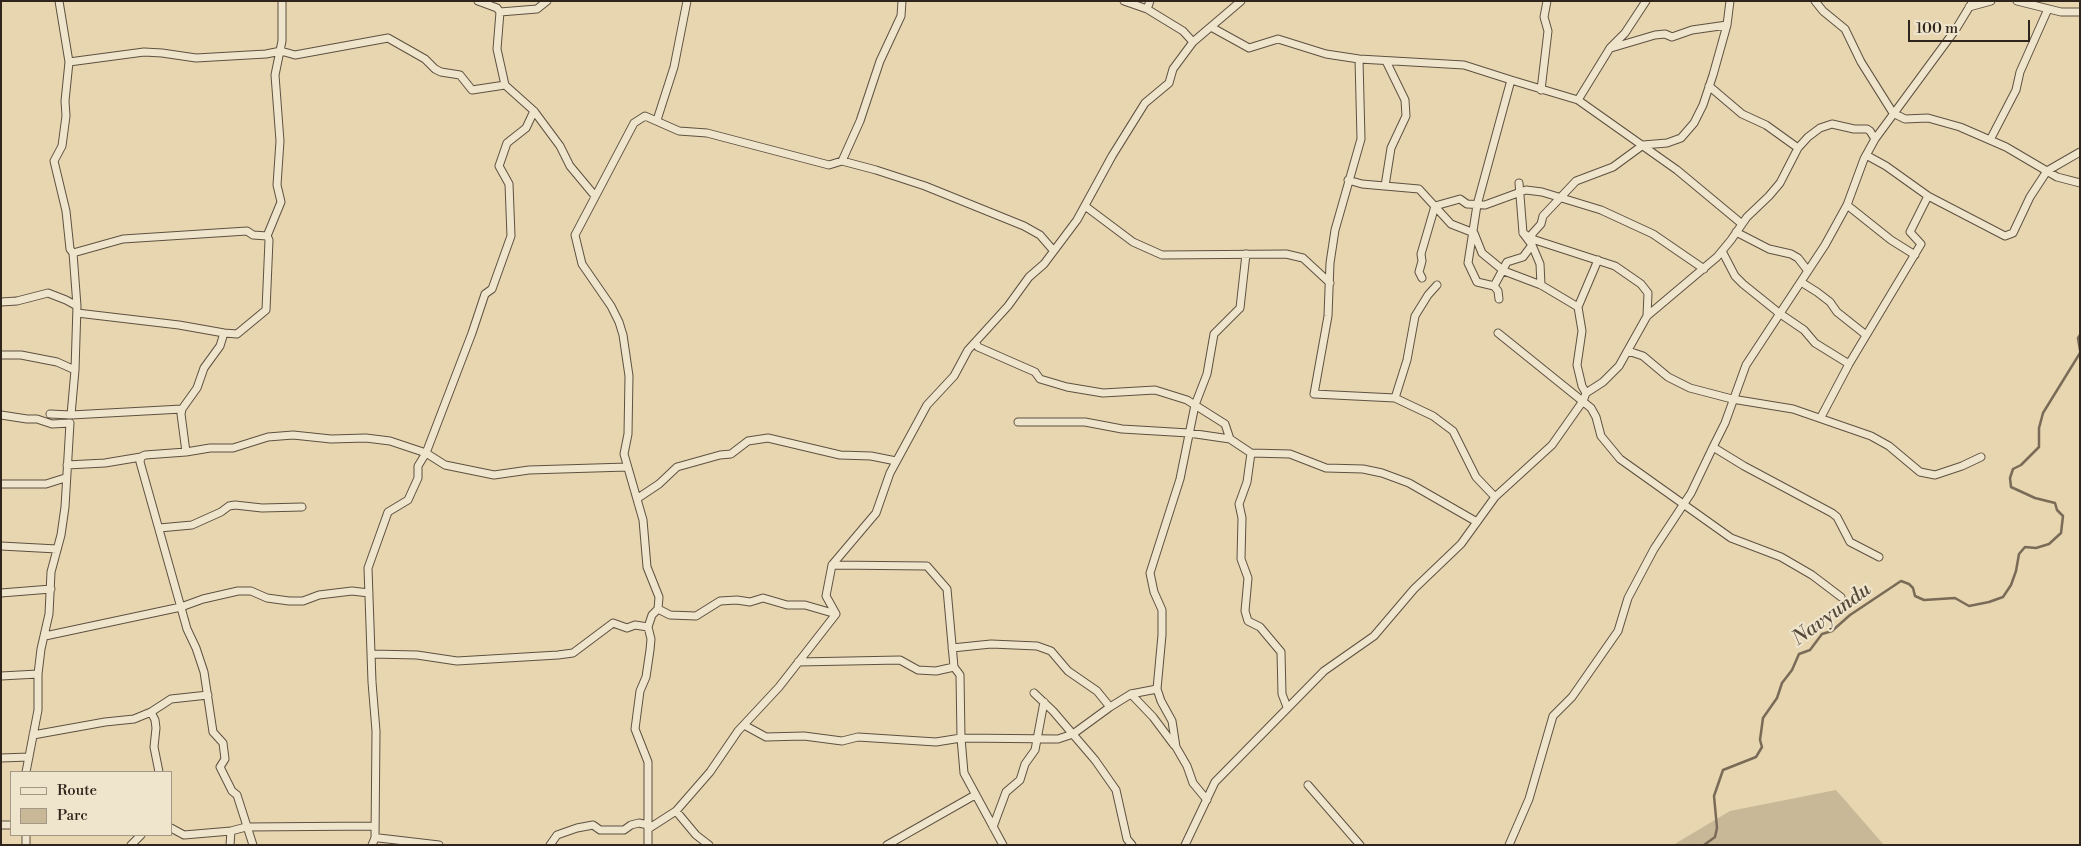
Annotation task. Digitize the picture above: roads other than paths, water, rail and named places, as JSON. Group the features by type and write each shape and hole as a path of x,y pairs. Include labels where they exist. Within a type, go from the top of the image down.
{"street":[{"path":"59,1 69,62 62,146 54,161 66,211 70,249 73,253 77,310 71,415"},
{"path":"1,302 17,301 48,293 66,300 77,310 237,334 266,310 269,240 267,236 281,202 277,185 280,141 275,75 281,51 282,1"},
{"path":"478,1 498,7 537,9 547,1"},
{"path":"657,120 674,66 687,1"},
{"path":"842,161 860,121 880,61 901,16 902,1"},
{"path":"1124,1 1147,9 1183,31 1193,42"},
{"path":"1147,9 1150,1"},
{"path":"836,614 826,596 832,565 876,513 890,473 927,405 954,376 968,350 1008,306 1030,277 1044,264 1077,220 1112,156 1145,103 1169,83 1173,69 1193,42 1241,1"},
{"path":"1541,90 1548,31 1544,17 1547,1"},
{"path":"1578,100 1610,48 1625,33 1646,1"},
{"path":"1541,285 1540,264 1532,242 1532,234 1541,224 1542,216 1576,181 1613,167 1644,145 1667,143 1681,138 1694,123 1703,105 1727,25 1730,1"},
{"path":"1815,1 1823,11 1845,29 1861,62 1893,113 1905,119 1928,118 1960,127 2006,147 2057,177 2080,183"},
{"path":"1509,845 1529,799 1553,716 1572,697 1618,632 1628,598 1654,550 1691,493 1714,447 1725,423 1732,399 1746,365 1825,246 1847,205 1874,139 1956,29 1971,4 1990,1"},
{"path":"2017,1 2061,12 2080,12"},
{"path":"498,7 497,49 505,85 534,111 560,146 570,166 595,196"},
{"path":"1990,140 2016,90 2020,72 2048,9"},
{"path":"1610,48 1655,35 1665,34 1672,37 1692,30 1727,25"},
{"path":"1211,27 1249,48 1278,38 1326,54 1360,59 1464,65 1578,100 1644,145 1742,224"},
{"path":"69,62 124,54 162,52 196,58 266,54 281,51 295,54 388,38 425,58 435,69 441,72 460,75 472,90 505,85"},
{"path":"1360,59 1360,139 1335,230 1330,263 1328,316 1314,394 1395,398 1433,416 1453,432 1476,477 1495,497"},
{"path":"1385,186 1391,148 1406,116 1405,100 1386,61"},
{"path":"1499,299 1498,291 1494,286 1477,282 1468,263 1477,205 1511,80"},
{"path":"1709,86 1742,114 1766,125 1798,148"},
{"path":"439,845 386,838 373,842 375,826 376,731 368,568 388,512 408,500 418,478 418,466 426,453 485,294 492,289 511,236 510,184 499,166 507,144 526,128 534,111"},
{"path":"648,845 648,762 635,729 640,691 646,677 650,650 651,639 648,627 652,615 658,609 659,597 646,561 643,520 624,454 628,434 629,376 619,322 611,306 582,264 575,235 634,124 646,116 679,131 707,134 829,165 842,161 925,186 1024,226 1040,235 1053,250"},
{"path":"1185,845 1216,782 1324,671 1374,636 1414,589 1461,544 1495,497 1552,445 1584,397 1604,382 1619,366 1648,316 1704,269 1722,251 1747,217 1780,183 1798,148 1808,137 1820,128 1832,124 1854,129 1866,129 1870,131 1874,139"},
{"path":"1866,155 1886,166 1928,196 2004,236 2013,233 2030,196 2047,171 2080,152"},
{"path":"1348,180 1362,184 1419,188 1451,224 1474,233 1482,253 1504,271 1541,285 1578,307"},
{"path":"1519,183 1523,233 1532,242 1616,266 1641,284 1648,293 1648,316"},
{"path":"1435,206 1460,199 1466,204 1485,206 1526,190 1542,192 1600,210 1653,234 1704,269"},
{"path":"1821,417 1849,364 1921,244 1910,232 1928,196"},
{"path":"1847,205 1891,240 1915,255"},
{"path":"1085,206 1133,242 1162,255 1286,254 1303,258 1330,282"},
{"path":"1422,278 1420,272 1421,254 1435,206"},
{"path":"73,253 123,239 247,232 253,235 267,236"},
{"path":"1736,232 1761,246 1791,254 1798,258 1808,271"},
{"path":"1494,286 1504,271 1507,262 1523,257 1532,242"},
{"path":"1722,251 1735,276 1779,313 1804,330 1815,343 1849,364"},
{"path":"1176,747 1172,721 1157,689 1162,635 1162,610 1154,592 1150,573 1174,502 1195,406 1207,374 1214,334 1240,308 1246,254"},
{"path":"1598,260 1578,307 1582,331 1577,365 1584,397 1596,417 1601,436 1620,460 1731,538 1781,557 1812,575 1841,597"},
{"path":"1800,282 1818,292 1830,302 1837,312 1866,335"},
{"path":"1395,398 1407,360 1415,316 1428,295 1437,285"},
{"path":"186,452 182,409 197,388 204,368 220,346 224,333"},
{"path":"1498,333 1584,397"},
{"path":"976,343 985,350 1036,372 1040,379 1067,387 1103,393 1155,390 1187,400 1225,424 1230,439"},
{"path":"1628,351 1643,356 1676,382 1705,393 1787,408 1821,417 1871,436 1889,446 1920,472 1935,475 1981,457"},
{"path":"1,355 21,355 57,362 75,370"},
{"path":"50,414 71,415 182,409"},
{"path":"1,415 37,419 52,424 70,423 65,478 65,507 51,572 52,590 49,614 38,674 38,710 26,771"},
{"path":"1018,422 1085,422 1122,429 1189,433 1230,439 1252,454 1290,454 1326,468 1363,469 1382,473 1409,483 1477,522"},
{"path":"67,465 105,463 145,455 210,448 233,448 268,437 293,435 331,439 366,438 390,441 426,453 445,465 494,475 529,470 627,467"},
{"path":"638,498 659,484 676,467 731,454 748,441 768,438 840,455 871,456 896,461"},
{"path":"1714,447 1744,466 1837,516 1850,542 1880,557"},
{"path":"1252,454 1247,482 1239,504 1242,518 1241,560 1248,578 1245,612 1248,621 1260,627 1281,652 1282,694 1287,707"},
{"path":"141,457 140,466 181,608 202,664 213,732 215,736 222,739 225,750 225,759 220,767 232,791 237,795 253,845"},
{"path":"1,484 46,484 65,478"},
{"path":"159,528 192,525 221,512 228,506 262,508 302,507"},
{"path":"1,546 57,549"},
{"path":"832,565 927,566 947,589 954,667 960,675 961,738 964,773 1003,845"},
{"path":"1,593 52,590"},
{"path":"45,636 181,608 203,599 238,592 251,591 267,598 289,601 303,601 319,595 352,591 369,593"},
{"path":"658,609 670,615 696,616 720,601 737,600 750,602 763,598 787,605 805,605 836,614"},
{"path":"648,827 676,812 710,772 744,725 779,687 836,614"},
{"path":"371,654 417,655 457,661 558,655 573,653 613,623 627,628 635,625 648,627"},
{"path":"952,648 991,644 1037,646 1051,651 1068,671 1097,691 1110,707"},
{"path":"798,662 900,660 918,670 936,671 954,667"},
{"path":"1,676 38,674"},
{"path":"744,725 766,737 804,736 842,741 858,736 936,742 961,738 1058,738 1073,734 1131,694 1157,689"},
{"path":"1034,693 1095,760 1116,790 1127,840 1132,845"},
{"path":"1131,694 1153,717 1176,747 1194,783 1206,800"},
{"path":"33,735 105,722 134,719 151,712 171,699 208,695"},
{"path":"993,827 1006,792 1020,780 1025,764 1035,750 1044,702"},
{"path":"151,712 155,720 154,747 159,771"},
{"path":"1,758 29,757"},
{"path":"1308,785 1360,845"},
{"path":"887,845 975,795"},
{"path":"676,812 696,835 709,845"},
{"path":"550,845 557,835 577,828 593,826 600,830 624,830 631,825 639,823 648,827"},
{"path":"172,829 184,835 231,831 246,827 375,826"},
{"path":"230,845 231,831"},
{"path":"184,835 185,845"},
{"path":"131,845 140,836"}],"waterway":[{"name":"Navyundu","path":"2080,335 2078,338 2080,350"},
{"name":"Navyundu","path":"1704,845 1715,837 1717,828 1714,796 1723,770 1756,757 1762,747 1760,740 1763,718 1777,698 1782,683 1792,670 1799,654 1810,650 1822,634 1832,631 1850,615 1901,581 1909,584 1913,588 1915,596 1924,600 1955,598 1969,606 2003,597 2011,585 2019,554 2025,547 2036,548 2049,544 2061,533 2063,516 2057,510 2055,503 2035,498 2011,487 2010,478 2013,469 2021,465 2039,447 2039,428 2043,413 2080,353"}]}
